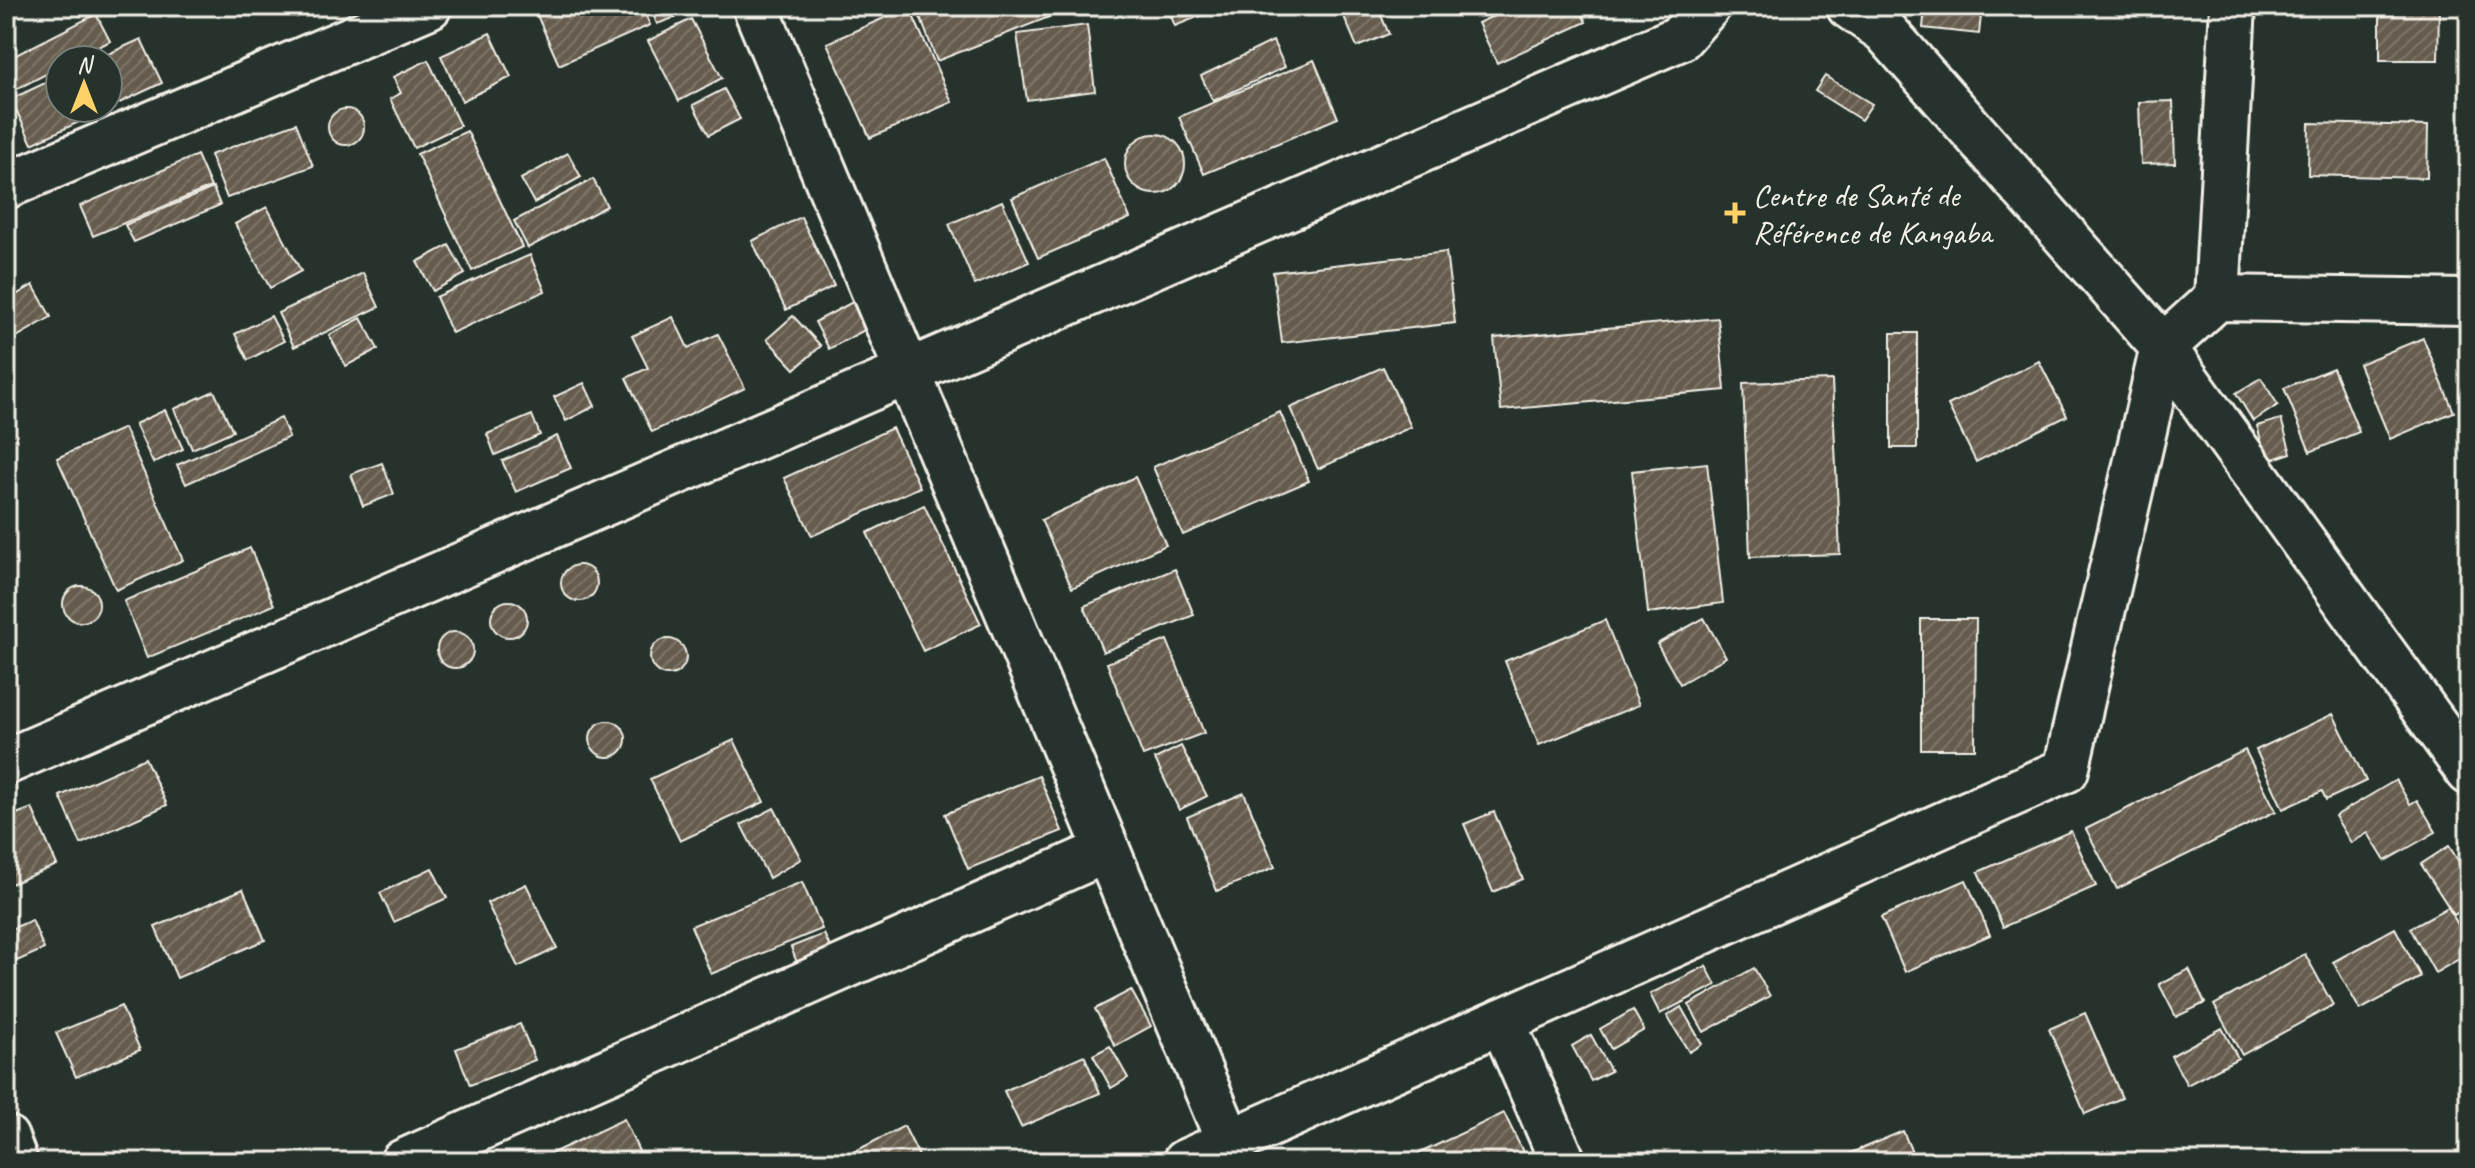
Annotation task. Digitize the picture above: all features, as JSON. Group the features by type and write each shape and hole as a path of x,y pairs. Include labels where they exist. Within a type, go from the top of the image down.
{"street":[{"path":"6,186 429,6"},
{"path":"755,6 1229,1142"},
{"path":"6,762 1680,38 1708,6"},
{"path":"1849,6 1884,30 2163,347 2469,772"},
{"path":"2217,298 2233,6"},
{"path":"1185,1162 2066,770 2163,347 2217,298 2469,302"},
{"path":"403,1162 1107,850"},
{"path":"1502,1021 1563,1162"},
{"path":"6,1138 15,1162"}],"building":[{"path":"291,6 320,6 297,17"},
{"path":"551,6 642,6 650,25 559,65 536,13"},
{"path":"650,6 688,6 690,12 657,24"},
{"path":"916,6 1077,6 937,61"},
{"path":"1167,6 1225,6 1175,26"},
{"path":"1361,6 1377,6 1389,34 1357,47 1343,14"},
{"path":"1515,6 1578,6 1586,22 1497,63 1478,23"},
{"path":"1925,6 1982,6 1979,34 1923,28"},
{"path":"2380,6 2439,6 2438,60 2380,60"},
{"path":"909,7 952,102 870,138 827,43"},
{"path":"96,14 110,41 104,44 44,44 44,75 9,93 6,87 6,60"},
{"path":"691,19 722,78 679,101 648,41"},
{"path":"1087,25 1095,91 1027,100 1017,34"},
{"path":"490,33 511,77 462,101 441,56"},
{"path":"141,39 162,83 124,101 124,47"},
{"path":"1273,41 1285,67 1213,101 1201,76"},
{"path":"428,60 460,126 414,148 390,99 401,93 393,77"},
{"path":"1314,60 1338,118 1204,174 1179,117"},
{"path":"1825,76 1872,104 1861,120 1815,91"},
{"path":"44,84 44,124 75,124 32,144 11,99"},
{"path":"724,89 740,119 709,135 693,105"},
{"path":"2173,101 2175,163 2141,164 2139,102"},
{"path":"346,109 359,114 364,127 359,140 346,145 333,140 328,127 333,114"},
{"path":"296,123 313,166 227,198 210,155"},
{"path":"2309,123 2428,126 2427,178 2308,175"},
{"path":"467,131 522,247 472,271 417,154"},
{"path":"1155,134 1166,136 1176,143 1183,153 1183,175 1176,185 1166,192 1155,194 1144,192 1134,185 1127,175 1125,164 1127,153 1134,143 1144,136"},
{"path":"568,153 581,177 534,203 521,179"},
{"path":"197,155 211,187 93,236 80,206"},
{"path":"1104,158 1130,218 1038,258 1012,198"},
{"path":"593,179 607,206 528,248 514,221"},
{"path":"213,188 220,205 134,242 125,225"},
{"path":"1002,201 1029,262 975,285 949,224"},
{"path":"267,207 301,271 270,288 235,224"},
{"path":"801,217 834,286 786,310 752,241"},
{"path":"449,245 465,274 433,291 417,262"},
{"path":"1446,252 1455,323 1282,343 1273,272"},
{"path":"530,255 545,291 452,333 436,297"},
{"path":"363,273 379,307 294,347 278,313"},
{"path":"33,285 51,317 6,343 6,301"},
{"path":"860,298 874,325 829,349 815,322"},
{"path":"271,316 284,341 248,360 235,334"},
{"path":"793,316 821,346 795,369 767,339"},
{"path":"673,317 688,348 718,334 745,388 652,432 626,378 648,368 632,336"},
{"path":"361,318 378,349 346,366 329,335"},
{"path":"1718,318 1725,390 1501,410 1494,338"},
{"path":"1891,333 1917,333 1917,448 1891,448"},
{"path":"2423,338 2454,412 2390,439 2359,364"},
{"path":"2039,361 2067,416 1976,462 1948,405"},
{"path":"1383,367 1411,427 1318,469 1290,408"},
{"path":"2333,368 2359,432 2310,452 2284,388"},
{"path":"2261,378 2278,405 2253,421 2236,393"},
{"path":"1832,380 1840,554 1750,557 1743,383"},
{"path":"584,383 595,406 566,421 554,397"},
{"path":"214,391 233,431 192,449 174,409"},
{"path":"165,410 183,449 153,463 135,424"},
{"path":"1280,412 1309,481 1183,535 1153,467"},
{"path":"532,415 540,435 495,455 487,434"},
{"path":"281,418 289,437 186,484 177,465"},
{"path":"2281,419 2291,453 2267,461 2257,426"},
{"path":"124,428 183,560 116,590 57,458"},
{"path":"892,428 920,487 812,536 784,478"},
{"path":"557,436 571,468 516,492 502,461"},
{"path":"382,463 394,494 363,506 351,474"},
{"path":"1707,463 1723,603 1648,613 1632,471"},
{"path":"1135,477 1166,545 1072,588 1041,520"},
{"path":"924,505 981,624 923,651 867,533"},
{"path":"250,548 274,605 147,658 124,601"},
{"path":"579,565 592,570 597,583 592,596 579,601 566,596 561,583 566,570"},
{"path":"1175,569 1194,615 1103,652 1084,606"},
{"path":"81,586 94,591 99,604 94,617 81,622 68,617 63,604 68,591"},
{"path":"509,601 522,606 527,619 522,632 509,637 496,632 491,619 496,606"},
{"path":"1704,618 1726,657 1680,684 1657,644"},
{"path":"1921,619 1976,619 1975,749 1921,749"},
{"path":"1605,620 1639,705 1539,745 1505,661"},
{"path":"455,632 468,637 473,650 468,663 455,668 442,663 437,650 442,637"},
{"path":"668,639 681,644 686,657 681,670 668,675 655,670 650,657 655,644"},
{"path":"1167,640 1204,733 1143,756 1107,663"},
{"path":"2333,714 2366,781 2326,800 2322,791 2283,809 2256,750"},
{"path":"608,721 621,726 626,739 621,752 608,757 595,752 590,739 595,726"},
{"path":"734,740 764,802 680,841 650,779"},
{"path":"1181,746 1207,796 1179,810 1155,759"},
{"path":"2245,750 2276,811 2117,889 2086,829"},
{"path":"145,758 167,805 81,844 60,796"},
{"path":"1039,776 1062,831 968,869 945,814"},
{"path":"2396,780 2410,804 2417,800 2436,832 2385,861 2368,833 2351,843 2335,816"},
{"path":"1244,793 1275,867 1217,891 1187,817"},
{"path":"32,808 57,865 6,886 6,818"},
{"path":"774,808 801,859 769,878 741,825"},
{"path":"1494,812 1523,879 1493,892 1464,824"},
{"path":"2071,831 2096,886 2003,927 1978,872"},
{"path":"2449,846 2469,878 2469,905 2454,915 2421,864"},
{"path":"432,868 447,898 394,922 380,893"},
{"path":"1966,880 1990,935 1905,972 1881,917"},
{"path":"802,882 822,929 711,974 691,926"},
{"path":"526,884 557,948 518,967 487,903"},
{"path":"243,889 265,940 177,978 155,927"},
{"path":"2448,907 2469,944 2469,953 2435,973 2410,928"},
{"path":"32,920 44,949 17,961 6,931"},
{"path":"2395,928 2421,977 2360,1010 2333,962"},
{"path":"824,934 837,962 802,976 791,947"},
{"path":"2305,954 2333,1005 2242,1055 2214,1005"},
{"path":"1706,966 1716,985 1660,1014 1650,994"},
{"path":"1754,968 1770,996 1704,1032 1689,1005"},
{"path":"2189,969 2205,1003 2176,1017 2159,984"},
{"path":"1131,990 1151,1026 1115,1046 1095,1009"},
{"path":"121,1006 140,1050 76,1077 56,1033"},
{"path":"1681,1007 1702,1044 1689,1052 1667,1016"},
{"path":"1633,1010 1644,1030 1611,1049 1600,1029"},
{"path":"2085,1013 2122,1098 2085,1114 2049,1029"},
{"path":"520,1024 535,1060 470,1085 456,1049"},
{"path":"2222,1028 2238,1058 2187,1085 2171,1056"},
{"path":"1591,1035 1611,1071 1591,1081 1572,1046"},
{"path":"1110,1046 1128,1078 1111,1088 1093,1055"},
{"path":"1084,1055 1100,1093 1021,1127 1004,1091"},
{"path":"1504,1113 1528,1162 1401,1162"},
{"path":"624,1119 644,1162 547,1162 544,1157"},
{"path":"904,1126 922,1162 847,1162 844,1157"},
{"path":"1903,1131 1916,1162 1829,1162"},
{"path":"532,1152 538,1162 516,1162"}],"place":[{"name":"Centre de Santé de Référence de Kangaba","path":"1735,213"}]}
